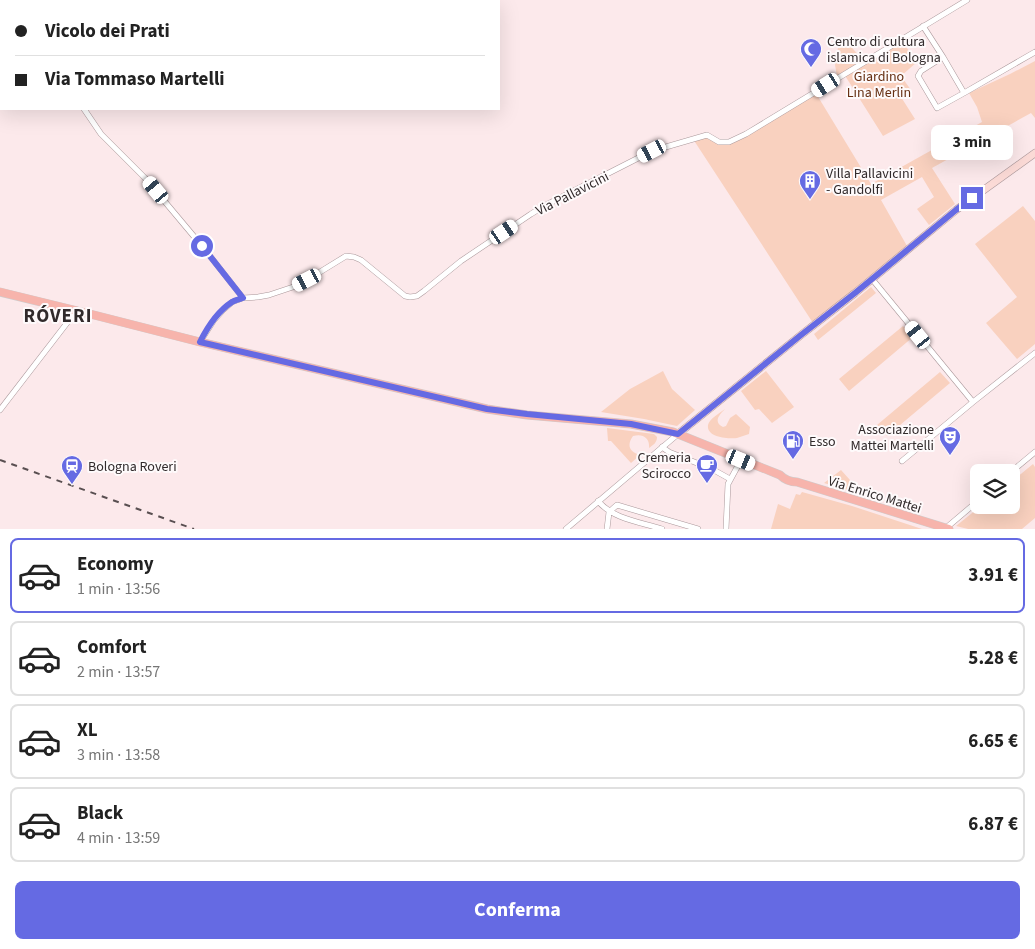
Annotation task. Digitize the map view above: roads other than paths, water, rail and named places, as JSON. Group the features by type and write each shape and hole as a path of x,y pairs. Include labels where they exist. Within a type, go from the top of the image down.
{"main road":[{"path":"678,434 956,210 1035,153"},
{"name":"Via Enrico Mattei","path":"0,292 200,342 487,409 520,414 631,424 678,434 780,475 784,479 945,528"}],"street":[{"name":"Via Pallavicini","path":"200,342 214,320 232,302 243,298 264,296 293,287 346,256 361,260 405,296 417,296 461,261 544,206 652,151 707,135 719,142 729,142 746,134 967,0"},
{"path":"923,26 964,93"},
{"path":"943,58 921,71 918,76 937,108 1035,52"},
{"path":"85,110 102,134 145,178 243,298"},
{"path":"872,279 973,402"},
{"path":"0,410 77,310"},
{"path":"902,461 1035,353"},
{"path":"566,529 678,434"},
{"path":"662,447 669,452 706,466 730,479"},
{"path":"1020,465 1034,453"},
{"path":"726,529 727,487 741,460"},
{"path":"598,501 609,512 617,516 662,529"},
{"path":"606,529 609,512 617,505 698,529"},
{"name":"Via Enrico Mattei","path":"945,528 970,507"}],"railway":[{"path":"0,460 194,529"}],"place":[{"name":"Centro di cultura islamica di Bologna","path":"811,68"},
{"name":"Villa Pallavicini - Gandolfi","path":"810,200"},
{"name":"Associazione Mattei Martelli","path":"950,456"},
{"name":"Esso","path":"793,460"},
{"name":"Cremeria Scirocco","path":"707,484"},
{"name":"Bologna Roveri","path":"72,485"}],"district":[{"name":"RÓVERI","path":"58,315"}],"park label":[{"name":"Giardino Lina Merlin","path":"879,84"}]}
